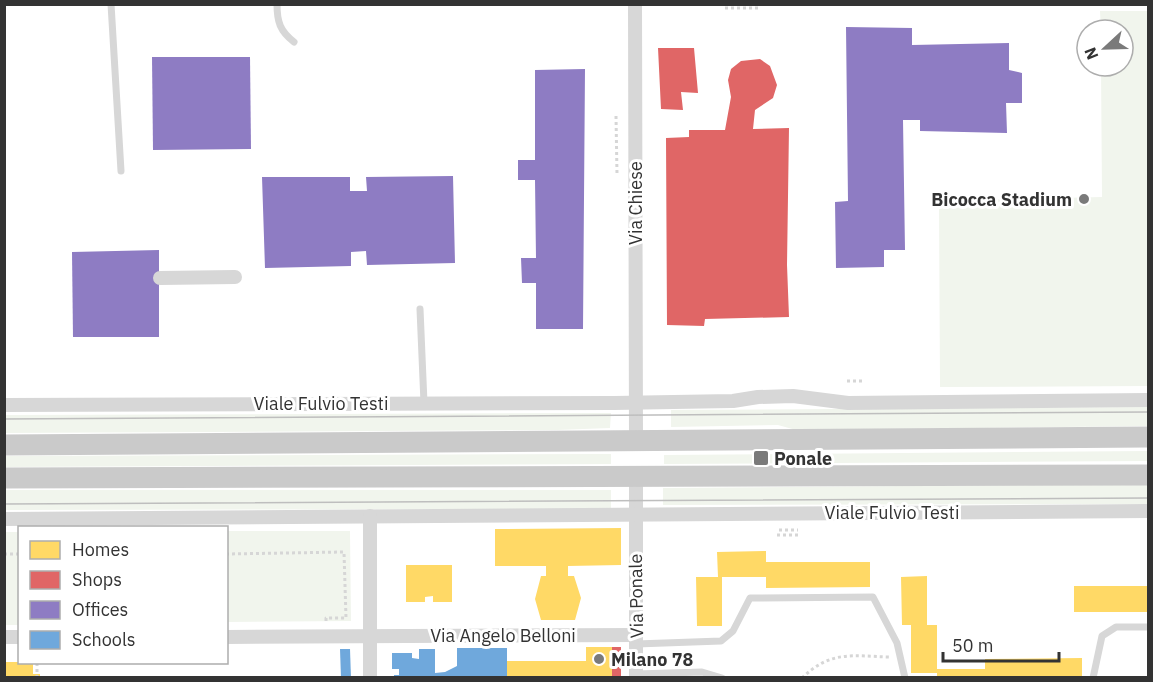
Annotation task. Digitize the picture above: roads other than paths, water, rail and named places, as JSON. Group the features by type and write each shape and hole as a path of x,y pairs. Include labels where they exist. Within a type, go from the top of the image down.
{"main road":[{"path":"4,445 1149,437"},
{"path":"636,442 636,476"},
{"name":"Viale Fulvio Testi","path":"4,478 1149,475"}],"street":[{"name":"Via Chiese","path":"634,4 637,402"},
{"path":"160,278 236,277"},
{"name":"Viale Fulvio Testi","path":"4,405 733,402 758,397 793,396 848,403 1149,400"},
{"path":"636,442 637,402"},
{"path":"636,476 636,514"},
{"name":"Viale Fulvio Testi","path":"4,519 1149,511"},
{"name":"Via Ponale","path":"636,514 636,676"},
{"path":"370,516 370,678"},
{"name":"Via Angelo Belloni","path":"228,637 369,636 636,640"}],"lane":[{"path":"111,4 121,171"},
{"path":"277,4 277,18 282,33 294,42"},
{"path":"420,309 424,403"},
{"path":"636,640 721,641 733,632 750,597 873,597 897,642 905,678"},
{"path":"1093,678 1102,636 1116,627 1149,627"},
{"path":"636,676 702,672 722,678"}],"tram line":[{"path":"4,419 1148,412"},
{"path":"4,504 1148,498"}],"place":[{"name":"Bicocca Stadium","path":"1084,199"},
{"name":"Ponale","path":"761,458"},
{"name":"Milano 78","path":"599,659"}]}
